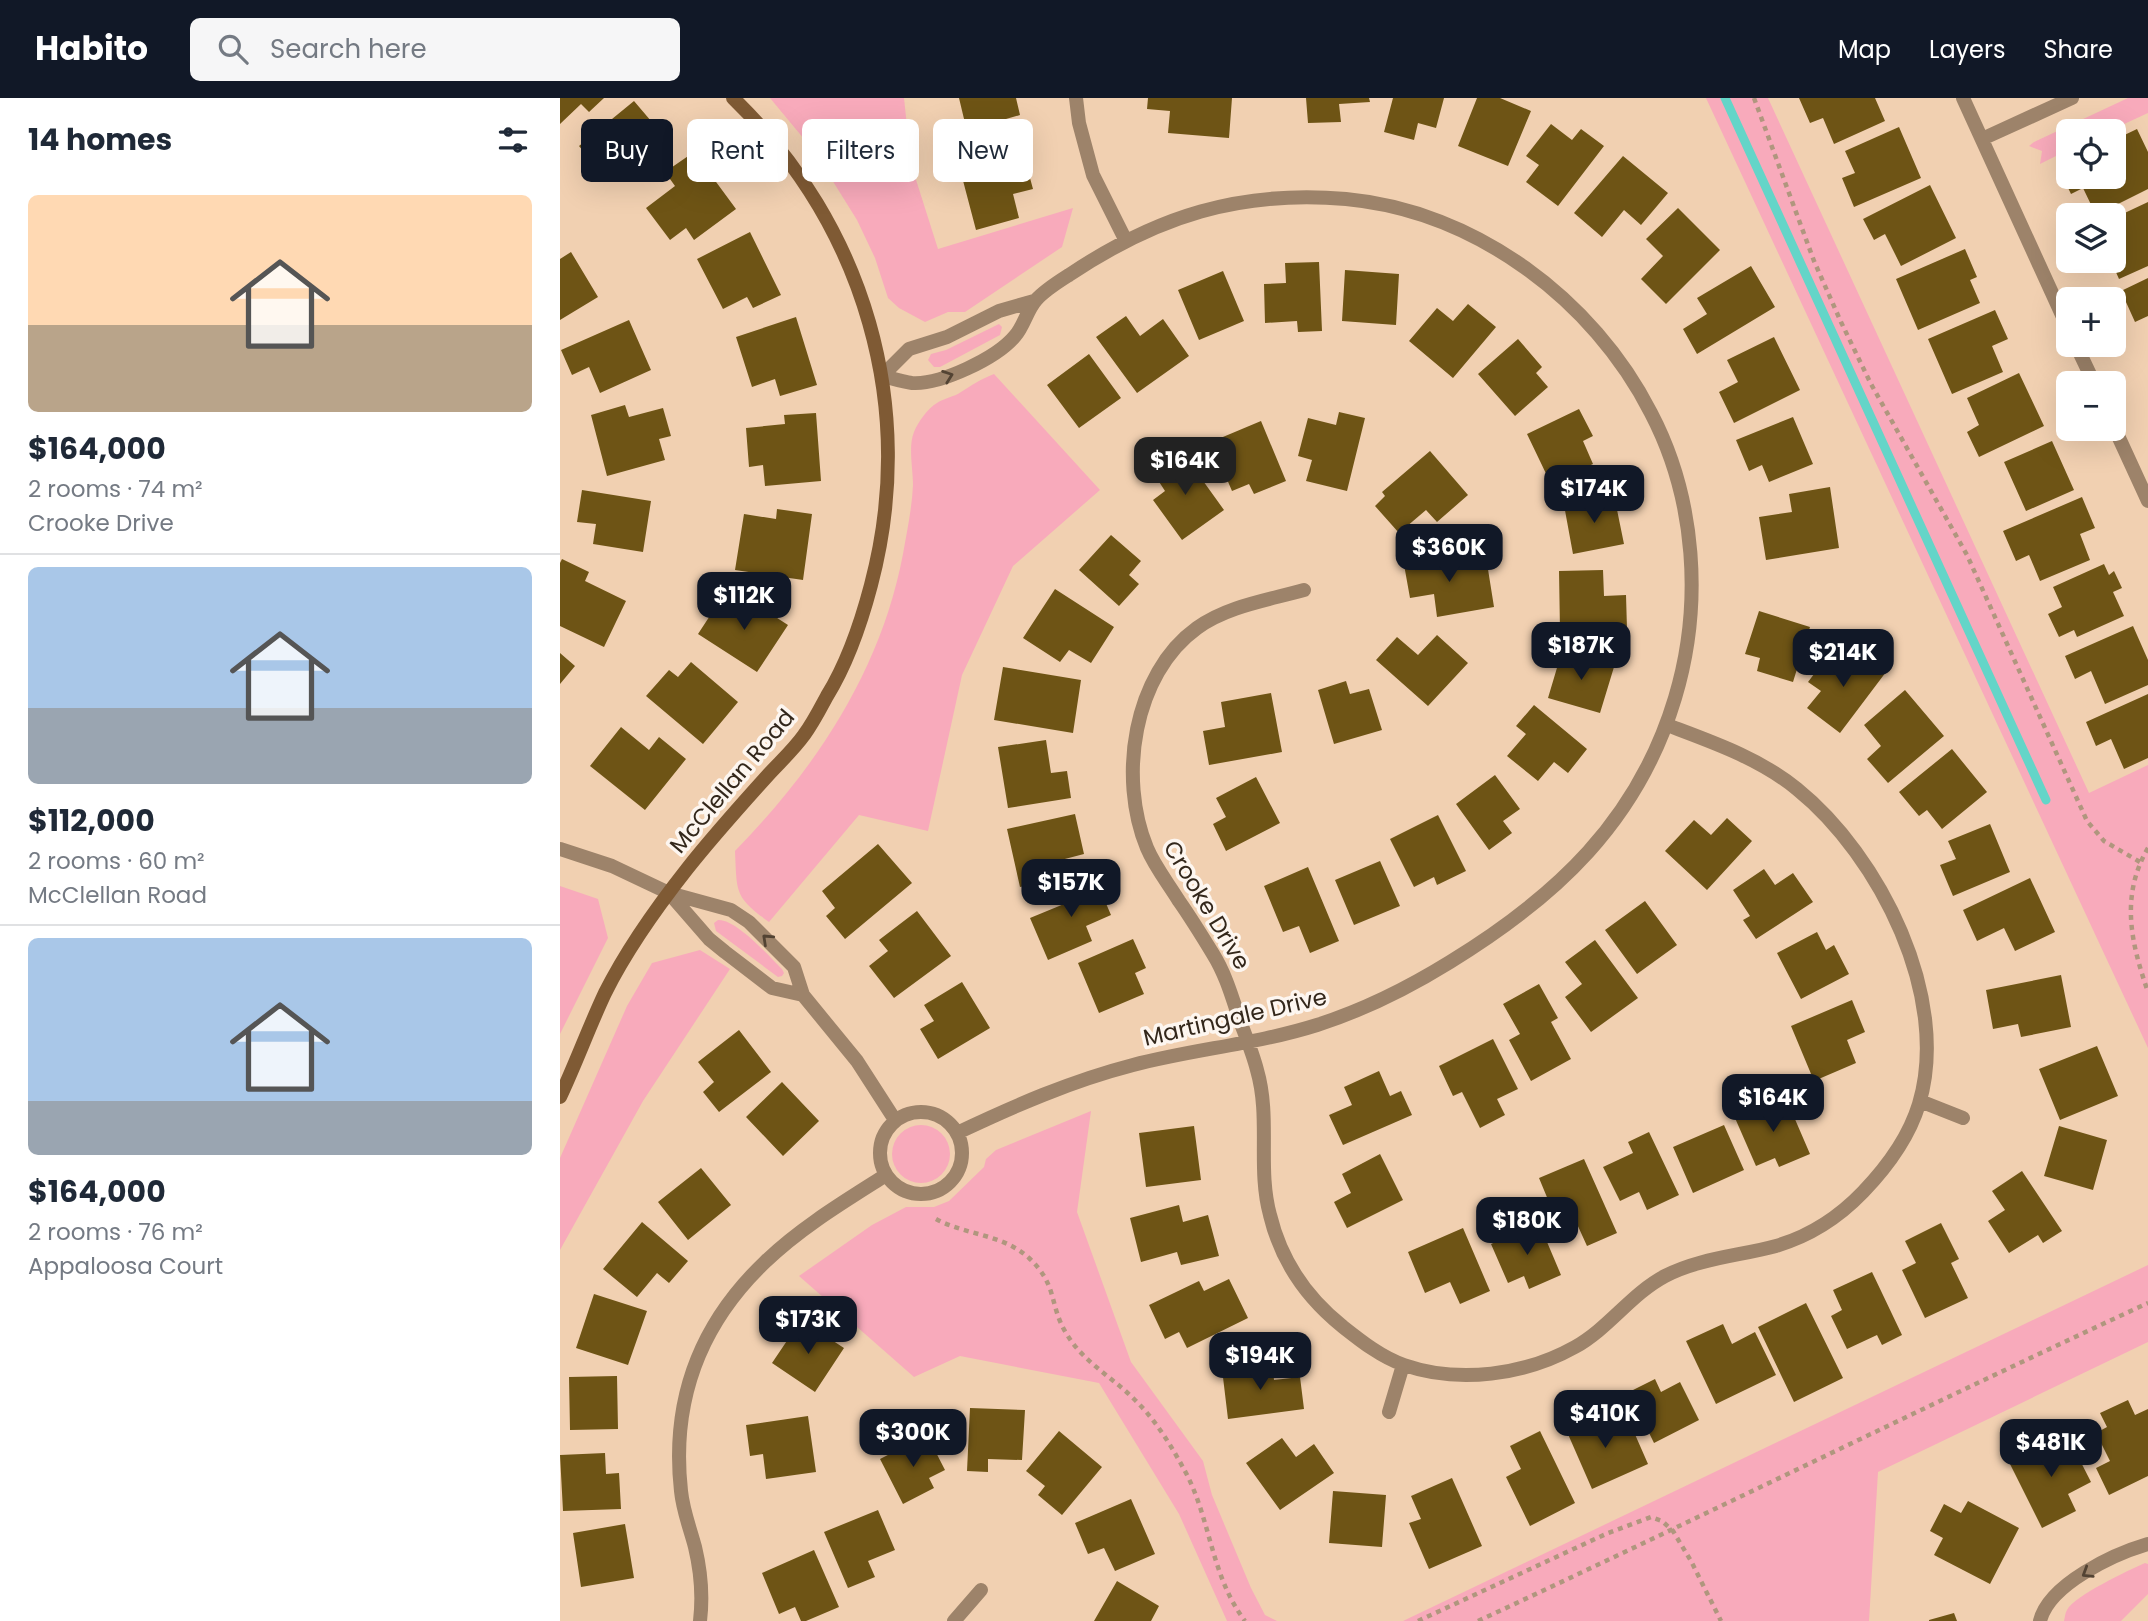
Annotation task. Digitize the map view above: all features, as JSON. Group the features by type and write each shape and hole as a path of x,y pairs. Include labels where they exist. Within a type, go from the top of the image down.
{"street":[{"name":"McClellan Road","path":"560,1097 606,991 632,947 669,893 717,832 804,736 830,693 863,613 883,536 888,462 882,376 870,321 830,225 788,158 733,98"},
{"path":"1076,98 1079,123 1093,175 1126,241"},
{"path":"1964,98 2056,302"},
{"path":"1982,139 2072,98"},
{"name":"Martingale Drive","path":"882,376 909,349 947,337 999,311 1034,301 1070,275 1126,241 1179,218 1231,203 1286,198 1345,199 1398,209 1444,224 1512,257 1553,289 1597,334 1634,383 1665,441 1675,470 1688,536 1693,596 1685,657 1667,725 1640,782 1604,835 1567,876 1517,919 1420,981 1321,1024 1248,1043 1135,1064 1043,1094 957,1133"},
{"name":"Martingale Drive","path":"882,376 914,383 954,374 990,355 1015,336 1034,301"},
{"path":"2120,441 2148,501"},
{"name":"Crooke Drive","path":"1304,590 1220,614 1196,629 1178,645 1146,694 1139,717 1135,742 1135,792 1146,846 1225,976 1258,1073 1264,1112 1264,1180 1268,1209 1288,1264 1304,1289 1324,1312 1372,1349 1403,1365 1463,1375 1523,1367 1577,1346 1663,1277 1691,1265 1779,1245 1805,1236 1830,1222 1874,1181 1909,1130 1920,1101 1926,1052 1924,1017 1919,986 1907,950 1872,874 1827,817 1796,788 1769,768 1742,754 1667,725"},
{"path":"560,849 612,866 669,893 731,910 748,922 794,967 803,995 857,1061 895,1120"},
{"path":"669,893 709,939 772,988 803,995"},
{"path":"1920,1101 1963,1118"},
{"path":"930,1112 941,1116 957,1133 962,1158 951,1181 942,1188 930,1193 905,1191 886,1175 879,1156 883,1136 895,1120 905,1114 930,1112"},
{"path":"700,1621 700,1570 681,1493 678,1438 682,1409 700,1350 744,1283 767,1260 886,1175"},
{"path":"1389,1412 1403,1365"},
{"path":"2040,1621 2042,1611 2050,1599 2068,1585 2132,1549 2148,1544"},
{"path":"954,1621 981,1590"}],"path":[{"path":"1754,98 1814,261 1841,323 1871,384 1967,555 2075,798 2095,832 2117,850 2140,862"},
{"path":"2148,848 2132,887 2130,913 2135,952 2148,992"},
{"path":"936,1219 1009,1245 1028,1258 1047,1279 1059,1318 1075,1347 1094,1368 1121,1387 1159,1427 1186,1474 1228,1594 1245,1621"},
{"path":"1478,1621 1673,1531 2148,1303"},
{"path":"1418,1621 1651,1517 1662,1521 1673,1531 1688,1554 1721,1621"}],"shaded area":[{"path":"770,98 904,98 906,119 802,119 802,137"},
{"path":"1706,98 1768,98 2089,793 2148,765 2148,1048"},
{"path":"2128,98 2148,98 2148,113 2126,123 2126,119 2083,119"},
{"path":"2056,132 2056,156 2040,164 2042,151 2029,146"},
{"path":"833,182 917,182 938,249 1073,208 1062,247 965,312 948,312 925,322 899,308 888,298 875,258 857,220"},
{"path":"999,324 1002,327 1000,335 940,367 934,367 928,360 931,354 946,350"},
{"path":"994,374 1100,490 1013,566 962,675 928,831 859,815 769,922 743,899 737,885 735,851 765,819 818,751 862,677 879,638 893,597 908,528 913,485 911,444 916,428 934,405"},
{"path":"560,886 598,899 608,938 560,1034"},
{"path":"718,920 734,925 752,939 782,969 782,976 778,977 716,931 714,923"},
{"path":"700,950 730,969 643,1101 560,1250 560,1158 627,1006 652,963"},
{"path":"1091,1111 1077,1212 1131,1362 1203,1461 1212,1495 1251,1588 1265,1615 1277,1621 1227,1621 1179,1514 1099,1383 960,1356 914,1377 799,1276 872,1225 906,1207 934,1207 949,1201 984,1167 986,1159 996,1150"},
{"path":"915,1125 927,1125 942,1133 950,1148 950,1160 942,1175 927,1183 915,1183 900,1175 892,1160 892,1148 900,1133"},
{"path":"2148,1265 2148,1342 1878,1472 1869,1621 1403,1621"},
{"path":"2145,1563 2148,1564 2148,1594 2121,1621 2064,1621 2067,1610 2080,1598"}],"building":[{"path":"560,98 604,98 589,112 581,104 560,124"},
{"path":"959,98 1016,98 1020,115 1006,119 964,119"},
{"path":"1148,98 1232,98 1229,138 1168,133 1170,111 1147,109"},
{"path":"1306,98 1369,98 1370,102 1339,104 1341,122 1308,123"},
{"path":"1393,98 1444,98 1436,128 1418,123 1414,140 1384,132"},
{"path":"1477,98 1500,98 1531,111 1508,166 1458,146"},
{"path":"1799,98 1875,98 1885,121 1834,144 1823,118 1810,123"},
{"path":"634,101 649,119 612,119"},
{"path":"1551,124 1572,140 1581,129 1604,146 1558,206 1526,182 1539,165 1526,156"},
{"path":"1899,127 1921,178 1854,207 1842,178 1855,173 1845,151"},
{"path":"2137,129 2148,152 2148,189 2120,203 2090,203 2083,189 2126,189 2126,134"},
{"path":"1623,156 1668,193 1641,225 1624,210 1602,237 1574,213"},
{"path":"687,157 687,182 716,182 736,209 694,240 686,228 670,240 646,208 675,186 672,182 673,166"},
{"path":"963,182 1031,182 1033,189 1013,194 1019,218 976,230"},
{"path":"1930,185 1956,238 1901,266 1885,234 1874,240 1863,219"},
{"path":"2069,189 2081,189 2071,194"},
{"path":"2148,202 2148,266 2119,279 2116,273 2126,273 2126,212"},
{"path":"1678,208 1720,250 1666,304 1641,279 1663,256 1646,239"},
{"path":"750,232 781,295 753,308 747,297 723,309 697,259"},
{"path":"1965,249 1977,277 1970,280 1980,303 1918,330 1896,279"},
{"path":"571,252 598,297 560,320 560,259"},
{"path":"1319,262 1322,331 1298,332 1297,321 1265,323 1264,284 1286,283 1285,263"},
{"path":"1751,266 1775,307 1697,354 1683,329 1707,314 1697,298"},
{"path":"1345,270 1399,274 1396,325 1342,321"},
{"path":"1223,271 1244,321 1199,340 1178,290"},
{"path":"2148,278 2148,316 2135,322 2126,302 2126,289"},
{"path":"1468,304 1496,327 1453,378 1409,341 1437,308 1453,321"},
{"path":"1995,310 2008,339 1992,346 2003,372 1952,394 1928,339"},
{"path":"1126,316 1140,336 1163,319 1189,356 1137,393 1096,337"},
{"path":"796,317 817,385 780,396 775,379 752,387 736,337"},
{"path":"629,320 651,370 600,393 589,367 572,375 561,350"},
{"path":"1774,337 1800,390 1734,423 1719,392 1738,382 1727,360"},
{"path":"1518,339 1542,367 1536,373 1548,387 1515,416 1478,374"},
{"path":"1089,354 1121,398 1079,428 1047,385"},
{"path":"2019,373 2044,426 1979,457 1967,432 1979,425 1967,398"},
{"path":"625,405 629,417 663,408 671,436 659,439 665,460 607,476 591,415"},
{"path":"1579,409 1593,436 1583,441 1593,464 1551,484 1527,434"},
{"path":"1339,412 1365,418 1347,491 1306,481 1312,460 1298,456 1308,418 1336,425"},
{"path":"816,413 821,481 765,486 763,465 749,467 746,428 785,424 784,415"},
{"path":"1793,417 1813,464 1769,482 1762,465 1749,471 1736,440"},
{"path":"1261,421 1286,481 1254,494 1249,484 1232,491 1211,442"},
{"path":"2052,441 2074,490 2026,511 2004,462"},
{"path":"1430,451 1468,495 1437,522 1426,510 1399,533 1375,506 1385,496 1382,492"},
{"path":"1183,453 1224,510 1182,540 1153,500 1165,491 1154,474"},
{"path":"1830,487 1839,548 1766,560 1759,517 1792,512 1789,494"},
{"path":"582,490 651,501 643,552 593,544 596,524 577,522"},
{"path":"1614,495 1624,544 1573,554 1564,505"},
{"path":"2082,497 2095,528 2080,534 2090,560 2040,581 2029,555 2016,561 2003,531"},
{"path":"777,509 812,514 803,580 735,570 744,514 776,519"},
{"path":"1111,535 1141,561 1129,575 1139,584 1119,606 1079,570"},
{"path":"1446,551 1449,569 1487,563 1494,607 1437,617 1434,594 1410,598 1403,559"},
{"path":"562,559 589,572 585,581 626,601 604,647 560,626"},
{"path":"2104,564 2109,575 2114,571 2122,588 2113,592 2124,616 2077,637 2074,630 2059,637 2048,614 2062,607 2053,587"},
{"path":"1603,570 1604,596 1626,595 1627,629 1560,631 1559,571"},
{"path":"1055,589 1114,627 1091,663 1069,650 1060,662 1023,638"},
{"path":"740,594 788,625 757,672 698,634 717,605 728,612"},
{"path":"1759,611 1810,627 1793,682 1757,671 1760,658 1745,654"},
{"path":"2133,626 2148,660 2148,685 2105,704 2091,671 2075,679 2065,656"},
{"path":"1437,635 1468,663 1428,706 1376,660 1397,637 1418,655"},
{"path":"1833,649 1857,667 1865,657 1886,672 1840,733 1807,708 1821,691 1808,682"},
{"path":"1562,651 1614,667 1600,713 1548,698"},
{"path":"560,653 575,666 560,684"},
{"path":"691,662 738,702 703,744 646,696 669,670 678,677"},
{"path":"1003,667 1081,680 1073,733 994,720"},
{"path":"1346,681 1350,694 1369,689 1382,730 1334,744 1318,690"},
{"path":"1905,690 1944,736 1888,783 1867,759 1881,746 1864,725"},
{"path":"1271,693 1282,752 1209,765 1203,731 1225,727 1221,702"},
{"path":"2148,694 2148,758 2124,769 2111,739 2096,746 2086,722"},
{"path":"1534,705 1587,749 1568,773 1554,762 1538,781 1507,756 1526,734 1516,726"},
{"path":"621,727 649,750 659,737 686,759 645,810 590,766"},
{"path":"1046,740 1051,773 1067,771 1071,798 1008,808 998,747"},
{"path":"1952,749 1987,792 1942,829 1927,810 1919,816 1899,792"},
{"path":"1495,775 1520,809 1503,821 1512,833 1489,850 1456,804"},
{"path":"1256,777 1280,823 1226,851 1213,824 1226,817 1216,798"},
{"path":"1075,814 1084,854 1061,860 1065,877 1020,887 1007,829"},
{"path":"1438,815 1466,871 1437,885 1434,877 1414,887 1390,839"},
{"path":"1727,818 1752,841 1707,890 1665,851 1694,820 1711,835"},
{"path":"1990,824 2010,872 1953,896 1940,865 1956,859 1948,841"},
{"path":"878,844 912,883 845,939 826,916 835,908 822,891"},
{"path":"1380,861 1400,906 1354,925 1335,880"},
{"path":"1308,867 1339,941 1310,953 1299,926 1283,932 1264,886"},
{"path":"1764,869 1775,885 1793,873 1813,902 1756,939 1743,920 1750,916 1733,890"},
{"path":"1095,878 1111,915 1086,926 1092,941 1048,960 1030,918 1064,904 1059,893"},
{"path":"2030,878 2055,932 2015,951 2004,928 1977,941 1963,910"},
{"path":"1645,901 1677,945 1637,974 1605,930"},
{"path":"917,911 951,956 894,998 869,966 888,951 879,940"},
{"path":"1817,932 1826,950 1834,945 1849,974 1801,999 1777,953"},
{"path":"1133,939 1146,968 1135,973 1144,994 1099,1013 1078,963"},
{"path":"1595,940 1638,998 1591,1032 1565,997 1582,984 1565,962"},
{"path":"2061,975 2071,1027 2021,1037 2018,1024 1993,1029 1986,990"},
{"path":"962,982 990,1028 938,1059 920,1029 934,1021 924,1005"},
{"path":"1539,984 1558,1018 1551,1022 1571,1059 1531,1081 1509,1040 1520,1034 1503,1004"},
{"path":"1852,1000 1865,1032 1847,1040 1856,1063 1814,1081 1791,1026"},
{"path":"739,1030 771,1072 719,1112 703,1092 714,1082 698,1062"},
{"path":"1493,1039 1518,1089 1497,1099 1505,1115 1480,1128 1462,1092 1453,1096 1439,1066"},
{"path":"2097,1046 2118,1096 2060,1120 2039,1069"},
{"path":"1379,1071 1390,1096 1401,1091 1412,1115 1343,1145 1329,1115 1352,1105 1344,1087"},
{"path":"782,1082 819,1121 783,1156 746,1117"},
{"path":"1785,1096 1810,1154 1779,1167 1775,1158 1756,1166 1735,1118"},
{"path":"1724,1125 1744,1170 1693,1193 1673,1147"},
{"path":"1194,1126 1201,1180 1146,1187 1139,1133"},
{"path":"2059,1126 2107,1140 2093,1190 2044,1176"},
{"path":"1649,1132 1679,1195 1647,1210 1639,1192 1620,1201 1603,1167 1633,1153 1628,1142"},
{"path":"1380,1154 1403,1200 1347,1228 1334,1202 1351,1193 1342,1174"},
{"path":"1584,1159 1617,1233 1587,1246 1577,1224 1561,1231 1539,1178"},
{"path":"701,1168 731,1205 688,1240 658,1202"},
{"path":"2022,1171 2062,1231 2043,1243 2038,1235 2009,1253 1988,1221 2005,1210 1992,1191"},
{"path":"1179,1205 1183,1222 1208,1215 1219,1256 1181,1265 1177,1252 1141,1262 1130,1218"},
{"path":"642,1222 688,1261 669,1283 657,1273 637,1297 603,1269"},
{"path":"1539,1223 1561,1275 1529,1289 1524,1276 1508,1283 1491,1244"},
{"path":"1941,1223 1959,1259 1951,1263 1968,1298 1925,1318 1902,1270 1916,1263 1905,1241"},
{"path":"1463,1228 1490,1291 1460,1304 1450,1282 1425,1293 1408,1252"},
{"path":"1872,1272 1902,1335 1882,1345 1877,1335 1847,1349 1831,1316 1842,1310 1833,1290"},
{"path":"1229,1279 1248,1318 1187,1348 1179,1332 1165,1339 1149,1305 1199,1281 1204,1291"},
{"path":"594,1294 647,1311 628,1365 576,1348"},
{"path":"1806,1303 1843,1378 1794,1402 1758,1327"},
{"path":"801,1320 844,1348 815,1392 772,1363"},
{"path":"1723,1324 1732,1344 1755,1332 1776,1375 1716,1404 1686,1341"},
{"path":"1272,1362 1274,1380 1300,1377 1304,1409 1228,1419 1222,1369"},
{"path":"617,1376 618,1429 570,1430 569,1377"},
{"path":"1655,1379 1661,1392 1680,1382 1699,1420 1654,1443 1629,1392"},
{"path":"2128,1400 2135,1415 2148,1409 2148,1476 2109,1495 2096,1468 2110,1461 2096,1433 2107,1427 2100,1413"},
{"path":"970,1408 1025,1410 1022,1460 988,1459 988,1472 967,1471"},
{"path":"1595,1411 1605,1434 1630,1423 1648,1464 1592,1489 1564,1425"},
{"path":"808,1416 816,1472 766,1479 763,1454 750,1456 746,1425"},
{"path":"1059,1431 1102,1467 1062,1515 1038,1495 1045,1486 1026,1471"},
{"path":"1540,1431 1575,1503 1530,1526 1506,1477 1521,1469 1510,1446"},
{"path":"2066,1433 2091,1482 2068,1494 2076,1511 2042,1528 2009,1462"},
{"path":"927,1435 945,1470 929,1478 934,1488 903,1504 880,1459"},
{"path":"1282,1438 1296,1457 1314,1444 1334,1473 1280,1510 1246,1463"},
{"path":"605,1453 606,1474 619,1473 621,1509 563,1511 560,1455"},
{"path":"1452,1478 1482,1546 1429,1569 1409,1523 1421,1519 1411,1496"},
{"path":"1333,1491 1386,1495 1382,1547 1329,1543"},
{"path":"1131,1499 1155,1554 1115,1571 1104,1548 1088,1554 1075,1523"},
{"path":"1968,1501 2019,1528 1990,1584 1934,1555 1943,1538 1930,1531 1944,1504 1961,1513"},
{"path":"878,1510 895,1550 868,1561 875,1577 848,1588 824,1532"},
{"path":"625,1524 634,1578 581,1587 573,1533"},
{"path":"814,1550 839,1607 806,1621 801,1621 795,1607 779,1614 762,1573"},
{"path":"1117,1581 1159,1606 1151,1621 1094,1621"},
{"path":"1954,1613 1957,1621 1929,1621 1929,1620"}],"waterway":[{"path":"1725,98 2046,800"}]}
